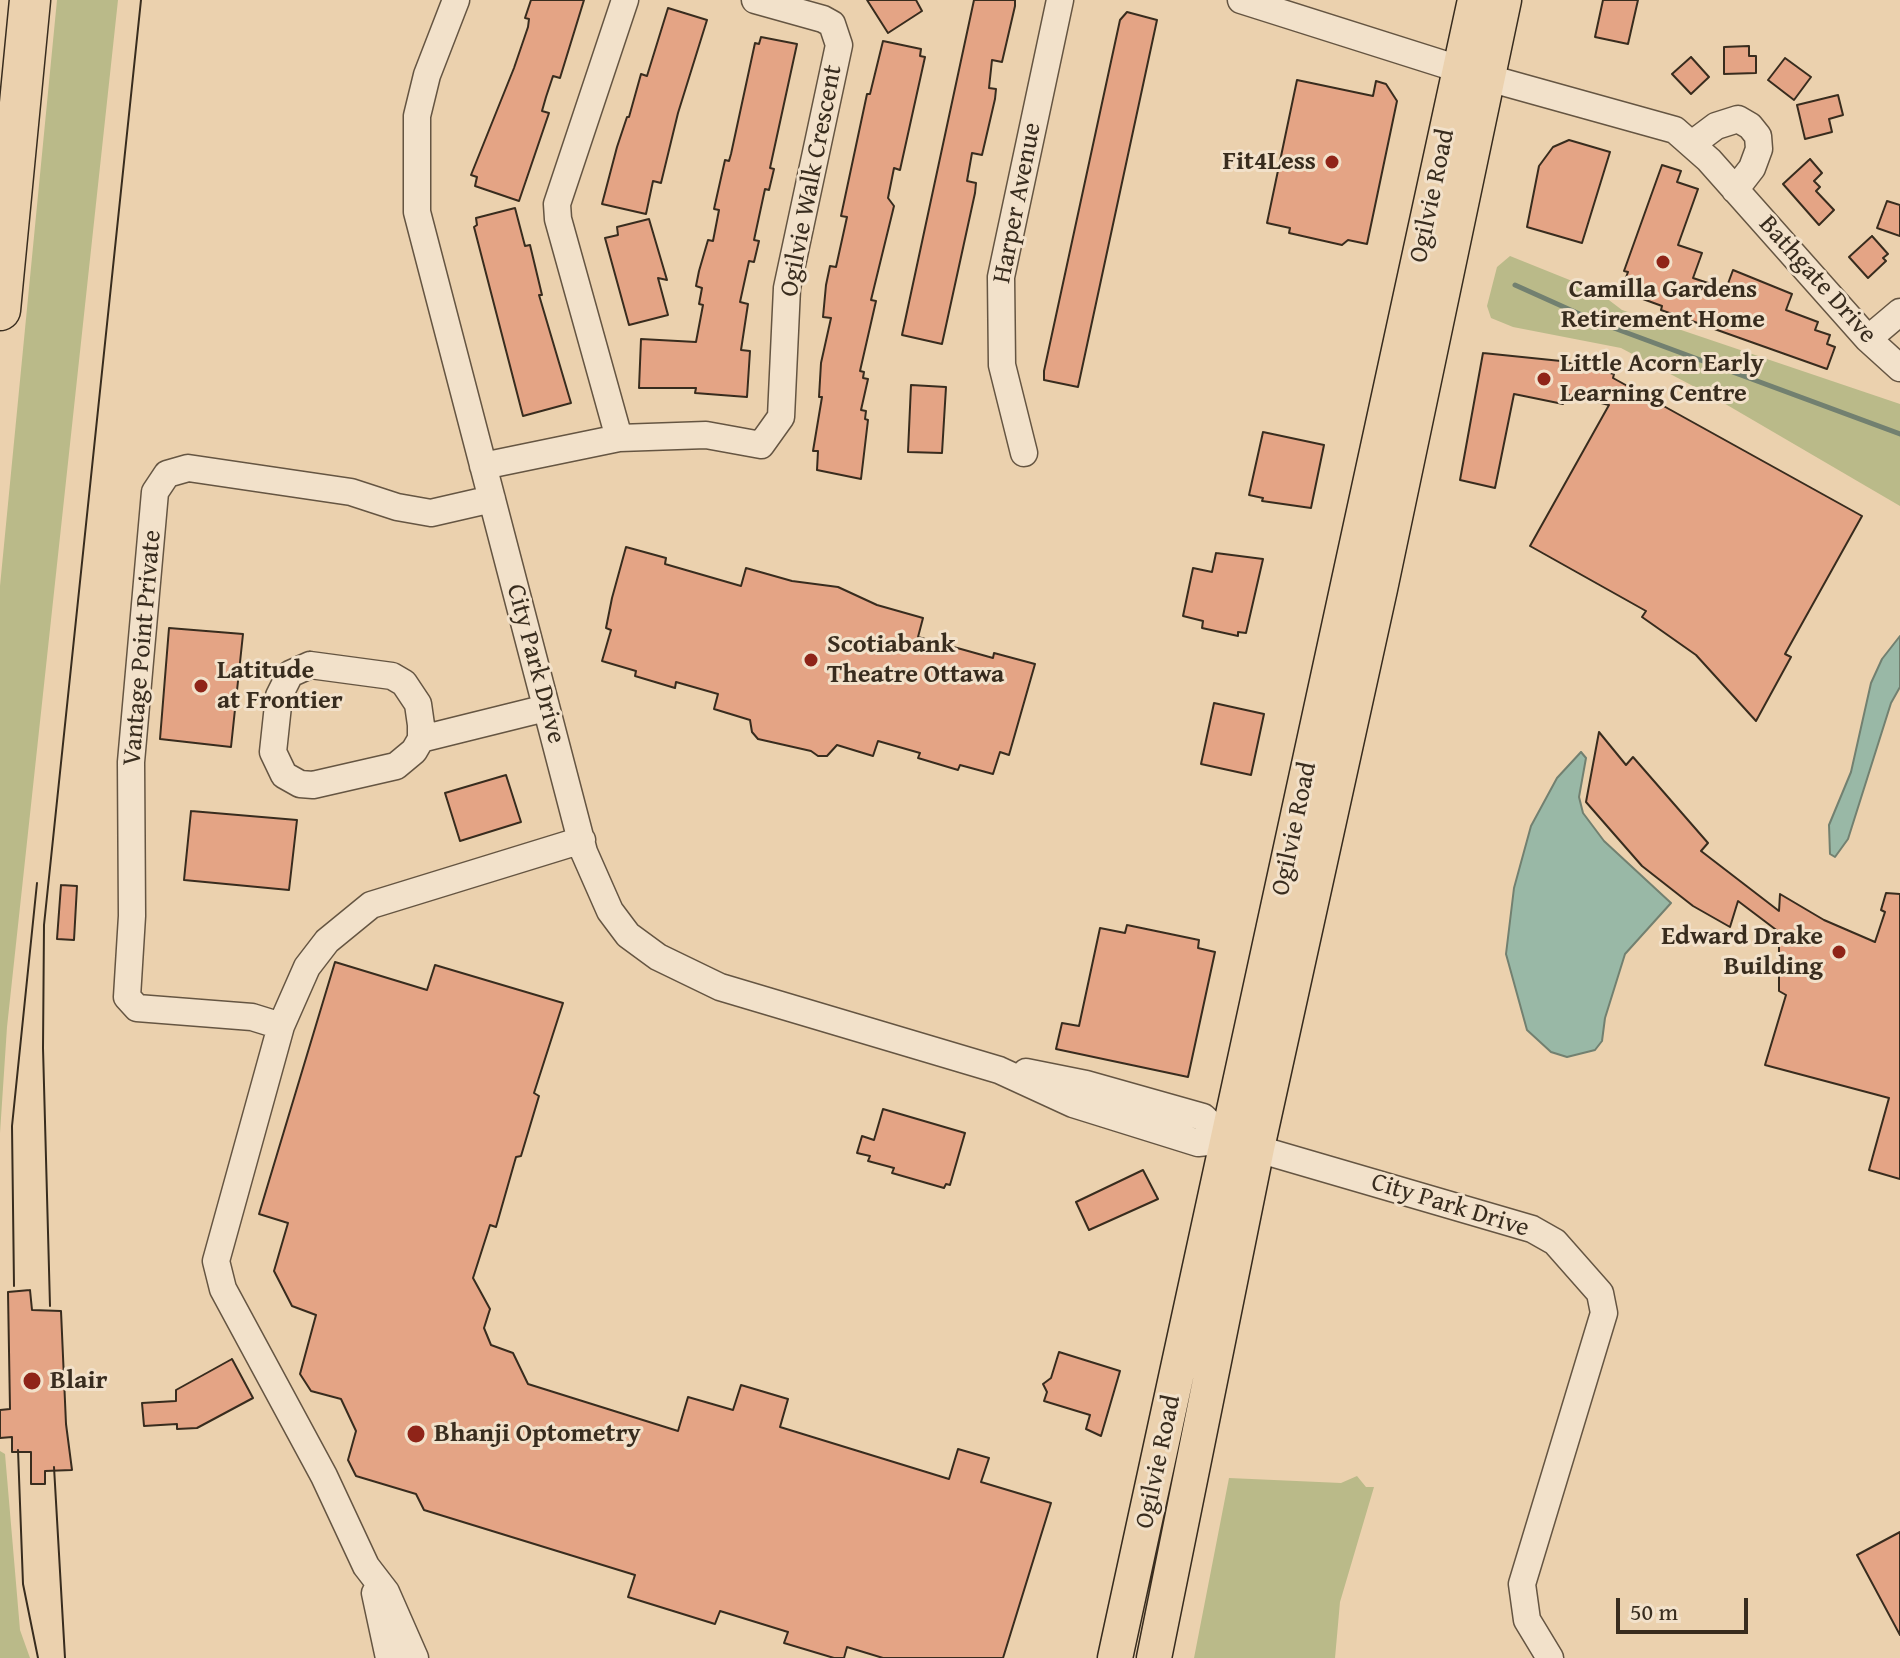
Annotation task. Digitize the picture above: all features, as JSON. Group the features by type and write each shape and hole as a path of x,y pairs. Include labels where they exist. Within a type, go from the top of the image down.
{"highway":[{"path":"0,310 30,0"}],"main road":[{"name":"Ogilvie Road","path":"1474,73 1475,0"},
{"name":"Ogilvie Road","path":"1115,1658 1242,1144 1474,73 1504,0"},
{"name":"Ogilvie Road","path":"1154,1658 1242,1144"}],"street":[{"name":"City Park Drive","path":"456,0 427,75 417,116 417,212 582,840 597,888 628,935 691,976 999,1070 1086,1084 1203,1117 1242,1144 1545,1235 1600,1293 1604,1313 1522,1584 1527,1620 1550,1658"},
{"path":"483,466 619,438 558,219 557,204 625,0"},
{"name":"Ogilvie Walk Crescent","path":"619,438 706,435 744,445 761,445 781,417 787,288 839,45 832,24 823,19 755,0"},
{"name":"Harper Avenue","path":"1024,453 1002,365 1001,277 1060,0"},
{"path":"1241,0 1474,73"},
{"name":"Bathgate Drive","path":"1474,73 1675,130 1735,190 1868,339 1900,368"},
{"path":"1692,144 1716,126 1738,119 1750,126 1758,136 1759,149 1735,190"},
{"path":"1868,339 1900,312"},
{"name":"Vantage Point Private","path":"281,1026 252,1017 137,1008 127,997 132,916 131,762 155,492 167,474 188,468 351,492 397,507 431,513 492,499"},
{"path":"418,745 418,704 408,688 392,676 327,666 300,667 283,685 273,743 275,761 284,775 300,784 313,785 396,766 418,745 546,708"},
{"path":"389,1658 372,1577 324,1476 223,1289 217,1270 281,1026 307,967 340,928 371,905 582,840"},
{"path":"372,1577 386,1592 415,1658"}],"green space":[{"path":"57,0 118,0 7,1027 0,1133 0,586"},
{"path":"1510,256 1597,291 1622,310 1900,404 1900,506 1710,395 1621,348 1513,327 1491,318 1487,306 1497,267"},
{"path":"0,1451 5,1454 20,1630 30,1658 0,1658"},
{"path":"1357,1476 1366,1487 1374,1487 1340,1602 1335,1658 1194,1658 1229,1478 1341,1483"}],"shaded area":[{"path":"1900,636 1900,687 1891,703 1848,839 1835,857 1830,854 1829,825 1851,772 1871,683 1882,659"},
{"path":"1581,752 1586,758 1579,797 1583,813 1604,841 1671,903 1625,954 1605,1018 1602,1041 1595,1050 1567,1057 1551,1052 1527,1030 1506,954 1514,888 1531,826 1557,778"}],"building":[{"path":"531,0 584,0 560,78 553,76 546,97 542,111 549,113 519,201 475,186 477,177 471,175 514,68 528,27 529,19 525,18"},
{"path":"867,0 916,0 922,11 888,33"},
{"path":"974,0 1015,0 1015,6 1002,62 992,60 989,88 996,89 995,99 982,155 972,153 967,181 976,183 975,193 942,344 902,335"},
{"path":"1603,0 1638,0 1628,44 1595,37"},
{"path":"668,8 707,20 678,113 661,183 653,181 646,214 602,204 641,74 647,76"},
{"path":"1127,12 1157,20 1078,387 1044,380 1044,371 1120,20"},
{"path":"761,37 797,44 770,168 774,169 769,190 765,189 754,240 759,241 754,262 749,261 740,302 748,304 741,350 750,351 747,397 695,393 696,388 639,388 641,339 696,342 703,305 699,304 702,288 696,286 699,271 708,240 713,241 719,210 714,209 725,160 729,161 755,43 759,44"},
{"path":"883,41 921,49 920,56 925,57 900,170 894,168 888,198 894,206 871,300 876,301 860,371 864,372 863,378 868,379 861,410 866,411 865,419 868,420 861,479 817,470 818,451 813,451 822,397 819,397 821,363 831,318 823,317 826,285 830,266 836,267 847,217 841,216 867,94 870,94"},
{"path":"1749,46 1749,56 1756,56 1756,73 1724,74 1724,47"},
{"path":"1691,57 1709,77 1691,94 1672,74"},
{"path":"1785,58 1811,77 1794,100 1768,80"},
{"name":"Fit4Less","path":"1297,80 1373,96 1376,81 1386,84 1397,101 1367,244 1348,240 1342,245 1289,233 1290,228 1267,223"},
{"path":"1838,95 1843,115 1829,119 1832,132 1805,139 1797,105"},
{"path":"1569,140 1610,152 1582,243 1527,227 1539,166 1553,147"},
{"path":"1810,159 1822,173 1814,181 1820,187 1816,191 1834,210 1819,225 1783,184"},
{"name":"Camilla Gardens Retirement Home","path":"1662,165 1681,171 1677,182 1698,189 1678,245 1702,253 1693,278 1726,289 1733,270 1792,294 1786,310 1818,322 1815,330 1830,335 1827,344 1835,347 1827,369 1661,310 1662,306 1621,291 1628,272 1624,271"},
{"path":"1887,201 1900,205 1900,236 1877,228"},
{"path":"515,208 525,246 530,245 542,295 539,295 571,403 523,416 474,227 477,225 476,218"},
{"path":"649,219 667,280 658,278 668,315 629,325 605,238 618,235 617,227"},
{"path":"1872,236 1888,254 1883,258 1886,261 1868,278 1849,257"},
{"path":"1483,353 1561,361 1614,374 1613,378 1862,516 1785,654 1791,657 1756,721 1696,655 1642,617 1646,611 1530,546 1609,405 1566,394 1563,404 1514,394 1495,488 1460,480"},
{"path":"911,385 946,387 942,453 908,452"},
{"path":"1263,432 1324,445 1311,508 1262,501 1263,498 1249,495"},
{"name":"Scotiabank Theatre Ottawa","path":"626,547 666,558 665,564 741,586 746,568 792,581 838,587 877,605 923,618 918,637 993,658 994,653 1035,664 1009,755 1000,752 993,774 960,765 958,770 918,758 920,753 878,741 873,756 837,745 827,756 818,756 811,751 758,739 752,732 750,720 714,709 718,694 676,682 675,688 635,676 636,671 602,661 611,630 606,628 612,598"},
{"path":"1216,553 1263,559 1246,633 1238,632 1238,636 1202,628 1203,621 1183,616 1193,568 1212,572"},
{"name":"Latitude at Frontier","path":"169,628 243,634 231,747 160,739"},
{"path":"1214,703 1264,714 1251,775 1201,764"},
{"name":"Edward Drake Building","path":"1599,732 1626,765 1633,757 1708,843 1701,851 1779,911 1780,894 1824,920 1875,942 1885,912 1881,910 1886,893 1900,894 1900,1179 1869,1170 1889,1098 1765,1065 1786,995 1779,991 1779,932 1738,901 1730,927 1693,906 1642,866 1586,802"},
{"path":"506,775 521,822 460,841 445,793"},
{"path":"191,811 297,820 289,890 184,880"},
{"path":"61,885 77,886 74,940 57,939"},
{"path":"1127,925 1199,940 1198,948 1215,952 1188,1077 1056,1049 1062,1023 1079,1026 1100,928 1125,933"},
{"path":"335,962 427,990 435,965 563,1003 534,1093 539,1096 521,1156 516,1157 496,1227 490,1225 473,1278 490,1309 484,1328 491,1345 513,1353 528,1384 678,1431 688,1397 733,1410 741,1385 788,1399 780,1427 949,1479 958,1449 989,1458 981,1482 1051,1503 1003,1658 883,1658 847,1647 844,1658 834,1658 784,1643 788,1632 720,1611 715,1624 628,1597 635,1575 424,1510 416,1494 356,1476 348,1460 356,1431 341,1399 311,1391 300,1374 316,1315 292,1306 274,1271 288,1223 259,1214"},
{"path":"883,1109 965,1133 950,1185 946,1184 944,1188 892,1173 894,1168 868,1161 870,1156 857,1153 862,1136 874,1140"},
{"path":"1143,1170 1158,1199 1089,1230 1076,1202"},
{"path":"30,1290 32,1310 61,1311 66,1424 72,1470 45,1471 45,1484 31,1484 31,1452 12,1452 12,1437 0,1438 0,1410 10,1409 8,1292"},
{"path":"1059,1352 1120,1371 1101,1436 1086,1429 1090,1415 1044,1401 1047,1392 1043,1384 1051,1378"},
{"path":"232,1359 253,1398 197,1428 177,1429 177,1424 144,1426 142,1403 176,1401 176,1390"},
{"path":"1900,1532 1900,1635 1857,1555"}],"waterway":[{"path":"1515,285 1595,321 1900,434"}],"tram line":[{"path":"50,1306 43,1048 44,925 141,0"},
{"path":"14,1286 12,1126 37,883"},
{"path":"18,1450 23,1584 38,1658"},
{"path":"54,1467 65,1658"}],"place":[{"name":"Fit4Less","path":"1332,162"},
{"name":"Camilla Gardens Retirement Home","path":"1663,262"},
{"name":"Little Acorn Early Learning Centre","path":"1544,379"},
{"name":"Scotiabank Theatre Ottawa","path":"811,660"},
{"name":"Latitude at Frontier","path":"201,686"},
{"name":"Edward Drake Building","path":"1839,952"},
{"name":"Blair","path":"32,1381"},
{"name":"Bhanji Optometry","path":"416,1434"}]}
